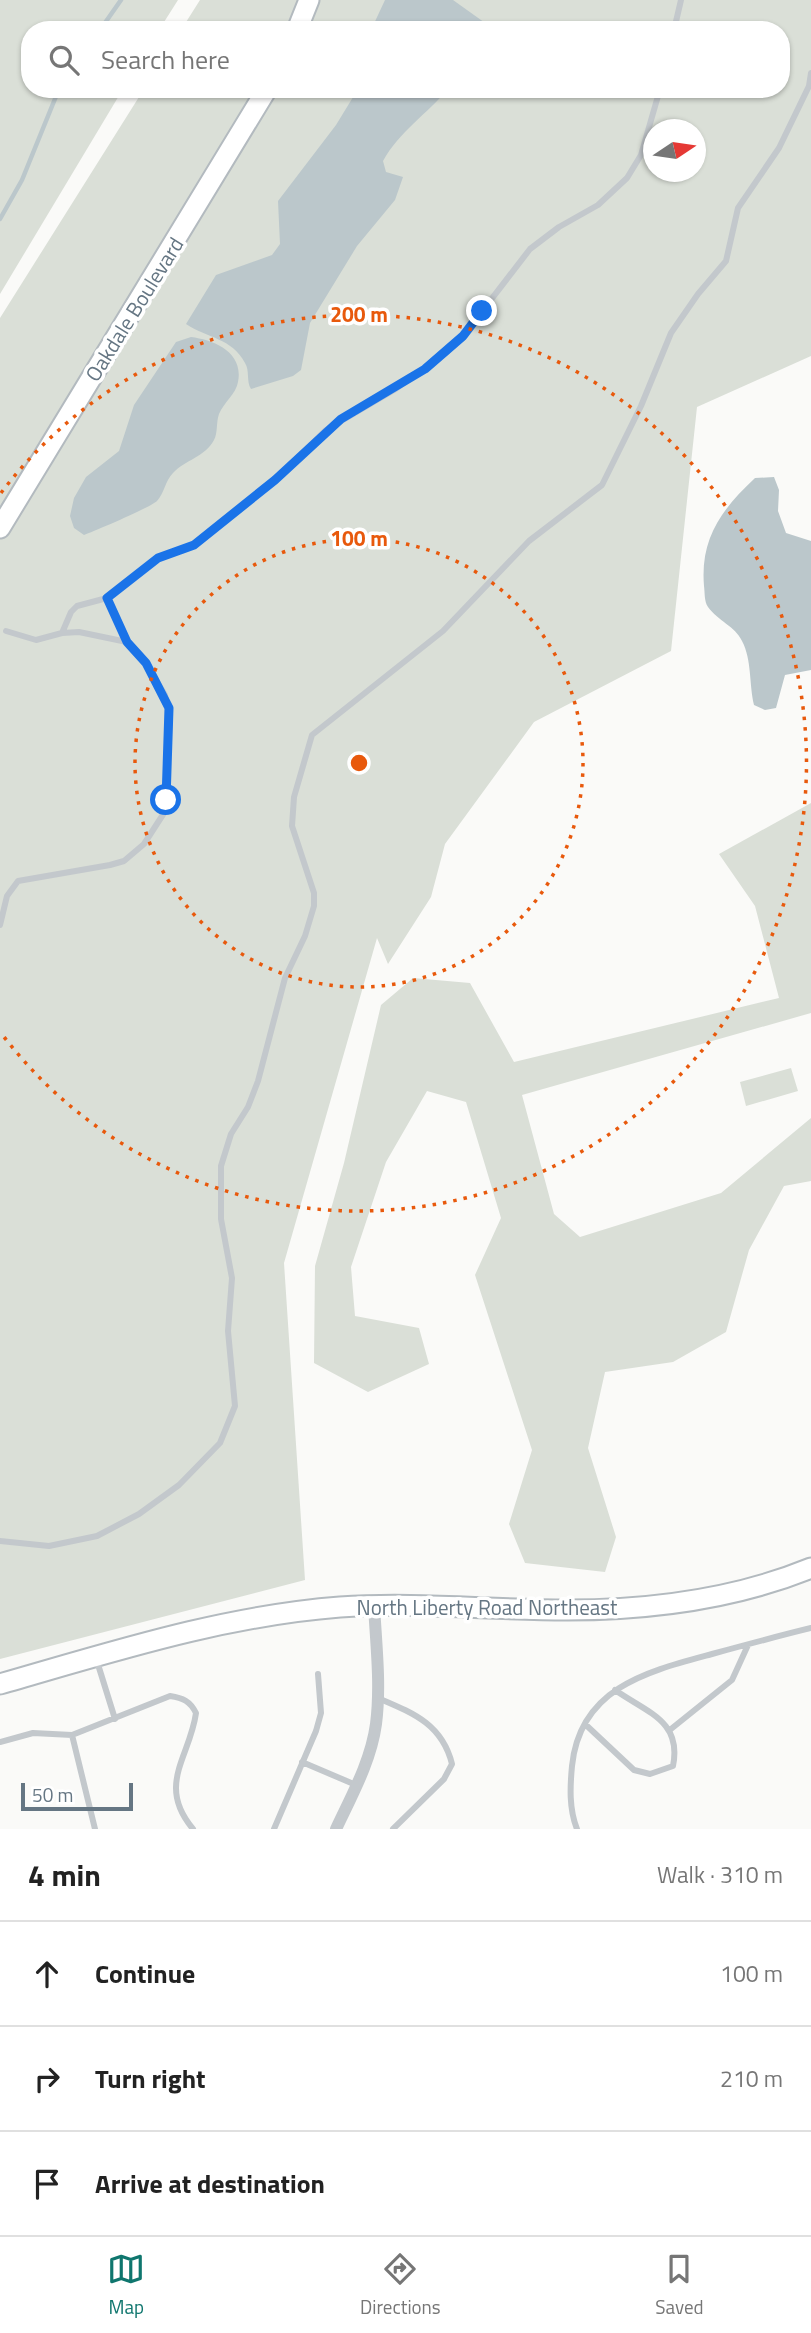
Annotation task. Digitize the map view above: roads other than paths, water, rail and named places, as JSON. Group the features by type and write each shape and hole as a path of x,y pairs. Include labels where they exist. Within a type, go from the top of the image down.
{"main road":[{"path":"301,21 309,0"},
{"name":"Oakdale Boulevard","path":"0,528 262,98"},
{"name":"North Liberty Road Northeast","path":"0,1684 236,1621 374,1605 606,1609 671,1604 747,1589 811,1568"}],"street":[{"path":"336,1829 369,1752 378,1698 374,1605"}],"lane":[{"path":"676,21 681,0"},
{"path":"0,1541 49,1546 97,1536 139,1514 179,1485 220,1443 235,1406 228,1331 232,1278 221,1219 220,1166 231,1134 248,1107 258,1082 285,978 305,936 314,906 314,893 292,826 294,797 312,735 443,631 529,541 602,485 641,406 671,333 726,261 738,208 779,148 809,86 811,73"},
{"path":"62,633 71,612 77,606 107,598 158,558 194,545 275,480 326,430 394,390 446,353 463,336 530,249 559,227 598,205 627,178 641,155 657,98"},
{"path":"0,925 7,896 18,881 124,861 144,844 164,813 169,708 146,663 127,642 107,598"},
{"path":"6,631 36,640 62,633 95,633 127,642"},
{"path":"577,1829 571,1812 573,1752 596,1708 615,1690 649,1671 811,1628"},
{"path":"671,1729 732,1680 748,1645"},
{"path":"95,1657 115,1719"},
{"path":"274,1829 321,1713 318,1674"},
{"path":"586,1725 634,1770 650,1774 673,1766 677,1747 671,1729 615,1690"},
{"path":"0,1742 33,1733 72,1735 170,1696 183,1698 192,1705 196,1713 195,1724 176,1775 180,1805 193,1829"},
{"path":"378,1698 421,1716 448,1749 452,1764 444,1779 393,1829"},
{"path":"72,1735 95,1829"},
{"path":"302,1762 356,1785"}],"waterway":[{"path":"106,21 121,0"},
{"path":"0,219 22,180 55,98"}]}
